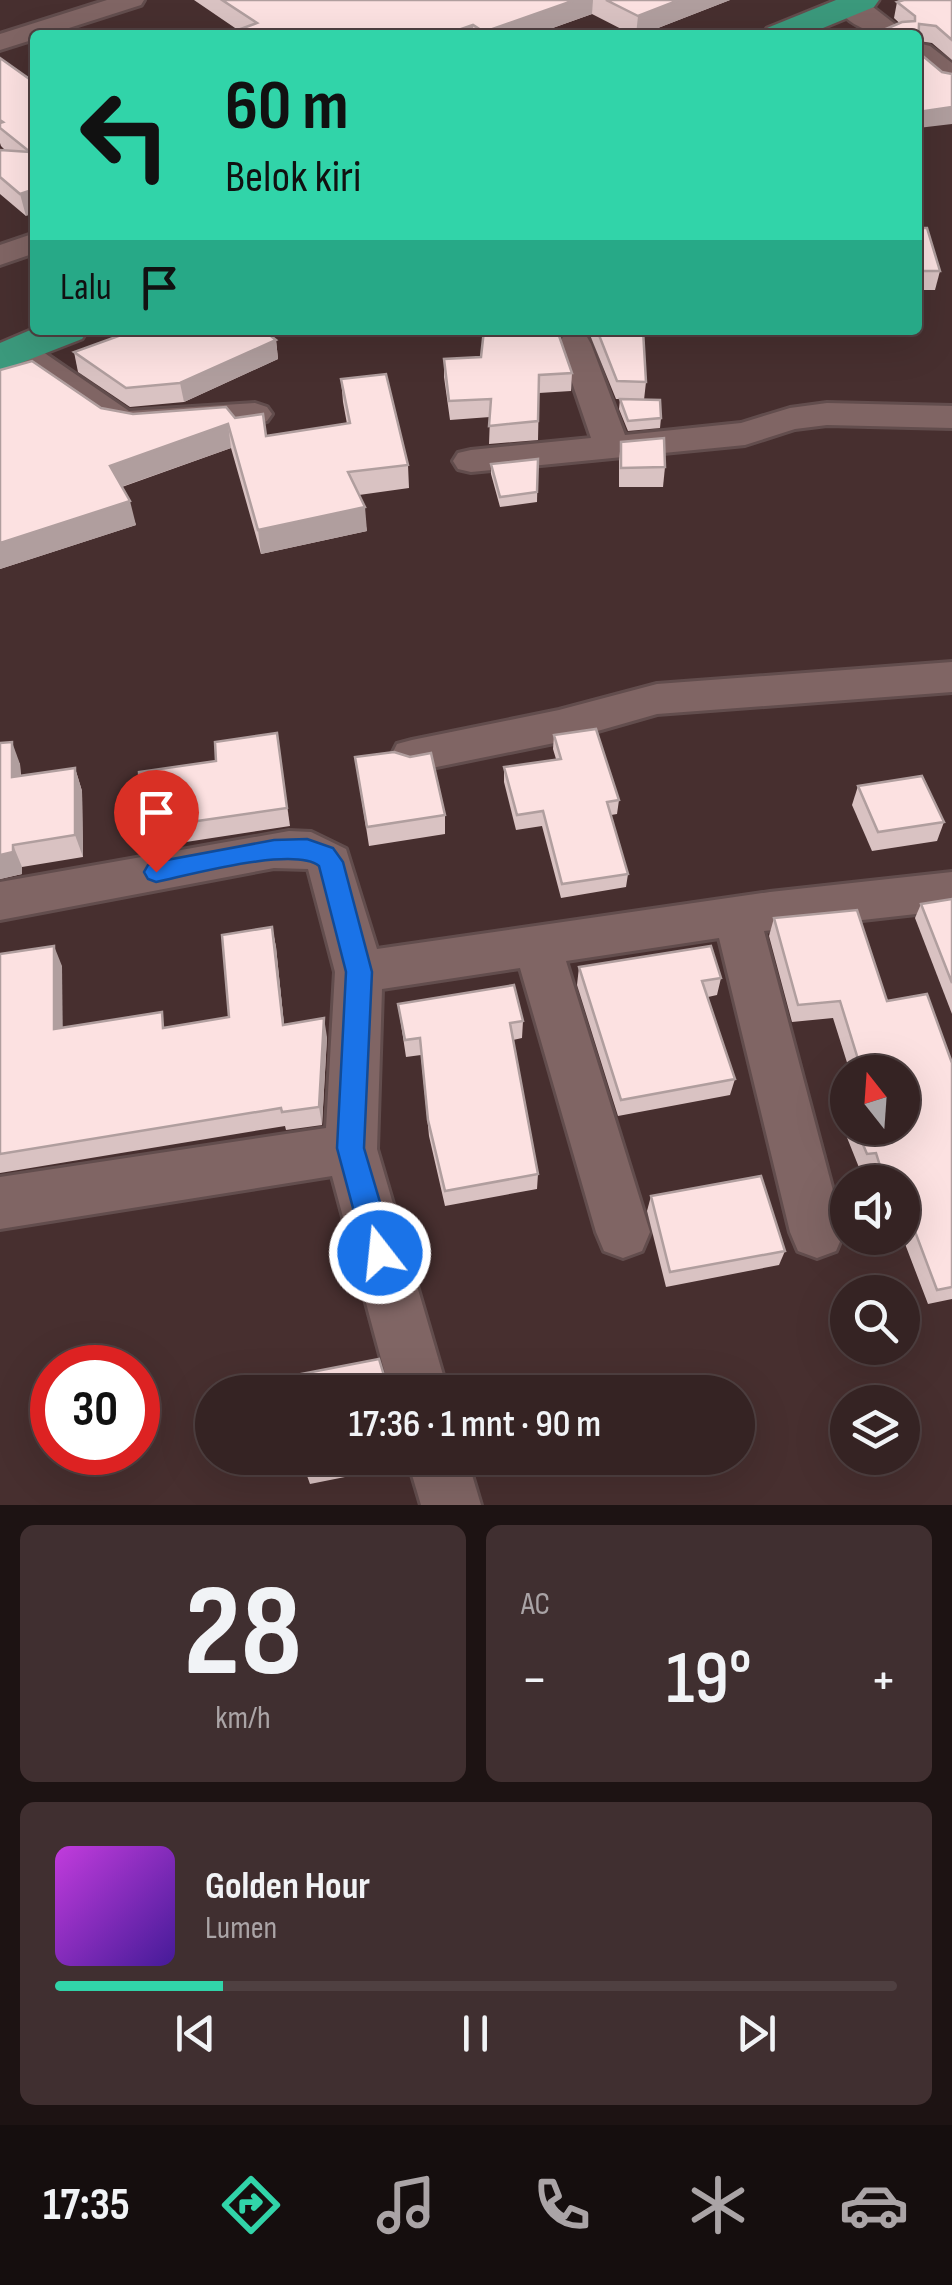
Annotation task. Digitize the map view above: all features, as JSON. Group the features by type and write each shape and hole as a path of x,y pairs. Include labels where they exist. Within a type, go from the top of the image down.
{"highway":[{"path":"789,30 851,2"},
{"path":"6,353 54,335"}],"street":[{"path":"38,30 132,0"},
{"path":"851,2 887,30"},
{"path":"0,42 30,32"},
{"path":"922,56 952,80"},
{"path":"0,256 30,244"},
{"path":"575,344 612,447"},
{"path":"6,353 118,420 256,414"},
{"path":"472,460 745,434 790,419 827,414 952,417"},
{"path":"412,756 559,726 657,699 952,678"},
{"path":"0,901 274,850 307,849 325,855 359,972 350,1148 414,1375"},
{"path":"359,972 952,890"},
{"path":"737,917 818,1232"},
{"path":"538,947 623,1232"},
{"path":"0,1203 350,1148"},
{"path":"442,1475 450,1505"}],"building":[{"path":"222,0 575,0 490,30 473,25 458,30 238,30 257,23"},
{"path":"606,0 679,0 638,16"},
{"path":"952,0 952,40 936,26 919,24 919,30 884,30 915,21 915,16 897,2"},
{"path":"922,55 942,72 952,74 952,107 922,111"},
{"path":"0,58 30,79 30,152 0,128"},
{"path":"0,150 30,152 30,191 20,194 0,177"},
{"path":"922,228 927,228 940,271 922,271"},
{"path":"121,335 270,335 276,340 180,383 126,388 74,352"},
{"path":"483,335 559,335 572,373 539,375 538,421 489,426 491,399 449,401 444,359 481,357"},
{"path":"599,335 643,335 646,382 617,381"},
{"path":"32,361 101,408 133,414 226,407 235,418 263,414 266,436 350,423 341,379 386,374 408,465 348,472 365,507 258,530 228,424 110,466 130,501 0,543 0,370"},
{"path":"620,399 660,400 661,418 628,421"},
{"path":"664,438 665,467 621,468 621,442"},
{"path":"538,459 537,492 500,497 491,464"},
{"path":"596,729 619,800 607,802 628,874 562,884 543,811 517,815 504,767 561,759 554,735"},
{"path":"277,733 287,808 142,829 139,772 216,761 215,742"},
{"path":"12,742 12,777 75,768 75,835 13,845 13,852 0,855 0,743"},
{"path":"394,752 410,757 431,753 445,815 367,827 355,757"},
{"path":"922,776 944,822 878,832 858,786"},
{"path":"952,899 952,983 921,904"},
{"path":"857,910 887,1001 927,994 952,1063 952,1287 937,1290 920,1245 920,1165 880,1165 876,1153 867,1154 863,1145 920,1145 920,1055 857,1055 840,1001 798,1005 774,918"},
{"path":"272,927 283,1025 324,1018 319,1107 282,1112 281,1108 0,1154 0,954 54,946 54,1029 162,1012 163,1028 229,1017 222,935"},
{"path":"711,946 721,978 702,981 735,1079 621,1100 579,967"},
{"path":"514,985 523,1021 510,1023 538,1174 445,1191 428,1120 420,1038 405,1040 398,1004"},
{"path":"761,1176 785,1251 670,1272 651,1196"},
{"path":"379,1359 384,1375 296,1375"}],"route":[{"path":"156,872 274,850 307,849 325,855 330,862 359,972 350,1148 380,1253"}]}
